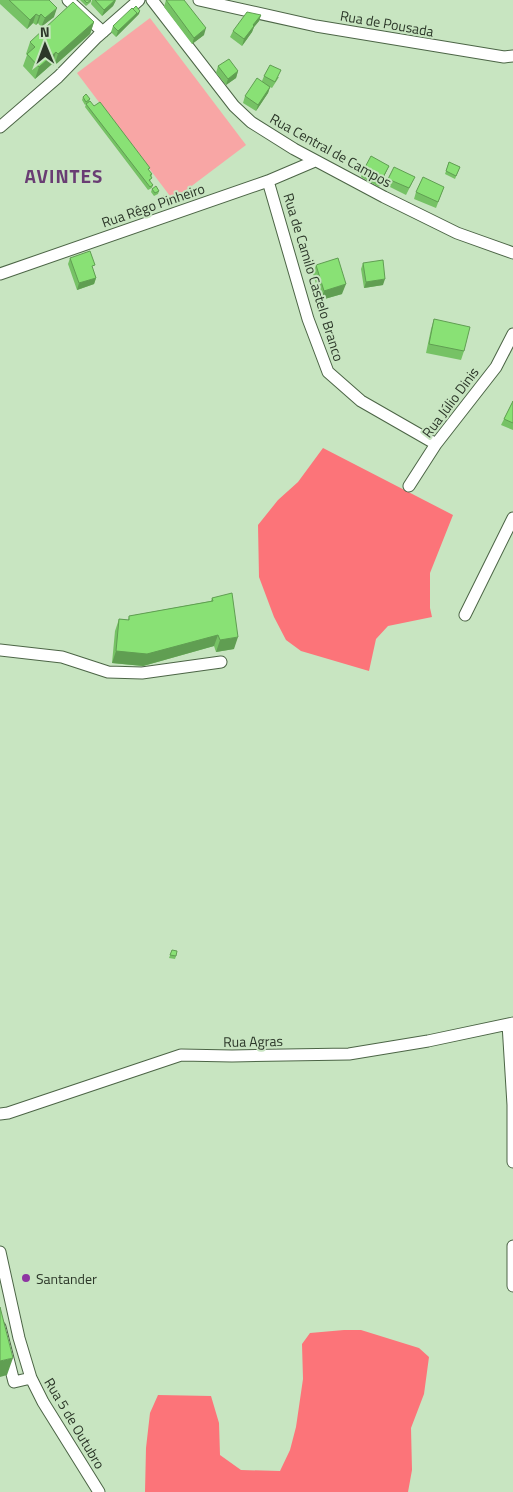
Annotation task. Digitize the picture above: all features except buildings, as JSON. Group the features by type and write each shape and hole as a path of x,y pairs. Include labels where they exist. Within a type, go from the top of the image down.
{"street":[{"path":"68,0 103,32"},
{"path":"0,127 58,77 138,0"},
{"name":"Rua Central de Campos","path":"152,0 234,106 252,122 316,161 457,233 513,253"},
{"name":"Rua de Pousada","path":"199,0 316,26 449,49 504,57 513,56"},
{"name":"Rua Rêgo Pinheiro","path":"0,274 268,181 316,161"},
{"name":"Rua de Camilo Castelo Branco","path":"268,181 308,319 328,372 361,401 436,444"},
{"name":"Rua Júlio Dinis","path":"409,486 436,444 496,366 513,334"},
{"path":"465,615 513,518"},
{"path":"0,650 62,656 108,672 142,673 222,662"},
{"path":"510,1024 513,1162"},
{"name":"Rua Agras","path":"0,1114 8,1113 181,1055 349,1054 428,1041 510,1024"},
{"path":"513,1246 513,1286"},
{"name":"Rua 5 de Outubro","path":"0,1252 19,1338 31,1378 43,1402 99,1492"},
{"path":"0,1327 14,1382 31,1378"}],"shaded area":[{"path":"150,18 246,145 173,200 77,73"},
{"path":"323,448 453,515 430,573 430,608 432,617 388,626 376,639 369,671 301,651 286,640 274,617 259,577 258,525 278,500 298,482"},
{"path":"361,1330 419,1348 429,1357 424,1394 411,1428 412,1470 408,1492 145,1492 146,1448 150,1413 158,1395 211,1396 219,1423 220,1455 241,1470 280,1471 290,1450 296,1427 303,1379 302,1344 310,1333"}],"place":[{"name":"Santander","path":"26,1278"}],"district":[{"name":"AVINTES","path":"64,175"}]}
